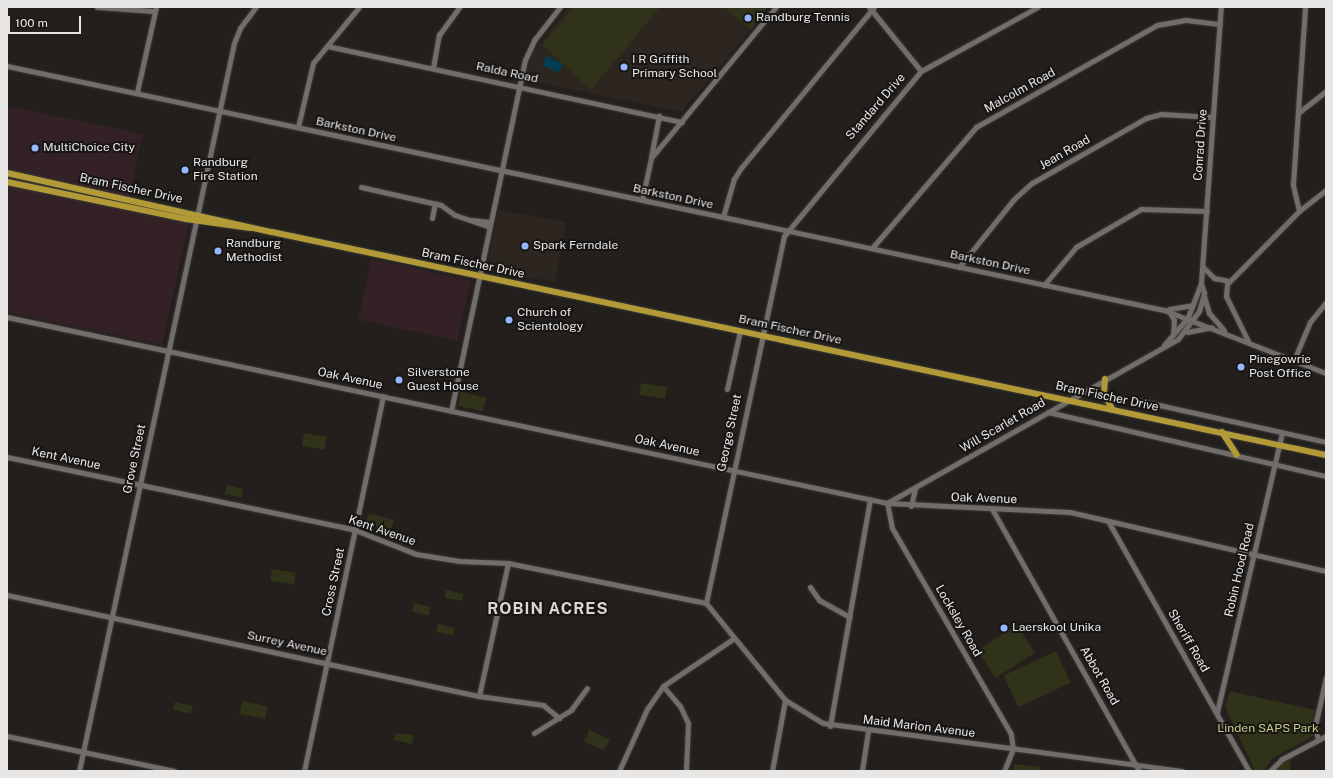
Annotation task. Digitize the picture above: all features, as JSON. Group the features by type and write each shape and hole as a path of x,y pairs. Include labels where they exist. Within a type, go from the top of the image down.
{"main road":[{"name":"Bram Fischer Drive","path":"7,172 196,214 250,228 1326,455"},
{"name":"Bram Fischer Drive","path":"7,182 195,221 250,228"},
{"path":"1105,379 1104,394 1113,410"},
{"path":"1222,432 1237,455"}],"street":[{"path":"97,7 155,9 137,92"},
{"name":"Grove Street","path":"78,771 140,485 196,214 236,34 256,7"},
{"path":"298,127 310,70 327,46 359,7"},
{"path":"433,68 439,35 459,7"},
{"path":"451,411 478,276 519,86 530,47 560,7"},
{"path":"651,158 776,7"},
{"name":"Standard Drive","path":"776,266 787,230 921,71 1038,7"},
{"name":"Conrad Drive","path":"1188,317 1201,283 1203,267 1221,7"},
{"path":"1299,211 1293,184 1305,7"},
{"path":"723,217 736,175 871,8 921,71"},
{"name":"Malcolm Road","path":"872,248 976,127 1157,25 1181,20 1220,24"},
{"name":"Ralda Road","path":"327,46 682,122"},
{"name":"Barkston Drive","path":"7,66 137,92 501,171 1166,310 1195,319 1326,373"},
{"path":"1298,114 1326,91"},
{"name":"Jean Road","path":"959,267 1014,199 1032,183 1146,118 1161,114 1213,116"},
{"path":"642,200 659,116"},
{"path":"361,188 435,203 471,220 490,224"},
{"path":"1248,341 1225,293 1229,281 1299,211 1326,190"},
{"path":"432,218 435,203"},
{"path":"1044,285 1076,247 1141,209 1206,211"},
{"name":"George Street","path":"706,604 776,266"},
{"path":"1203,267 1214,278 1229,281"},
{"name":"Conrad Drive","path":"1201,283 1209,313 1226,332"},
{"path":"1195,319 1204,293"},
{"path":"1294,360 1313,317 1326,302"},
{"path":"1172,335 1174,320 1166,310 1193,305"},
{"name":"Oak Avenue","path":"7,317 870,500 911,506 1070,512 1326,571"},
{"name":"Will Scarlet Road","path":"1164,345 1188,317"},
{"name":"Will Scarlet Road","path":"887,503 1183,334 1195,319"},
{"path":"1183,334 1196,328 1215,327"},
{"path":"727,389 740,331"},
{"name":"Cross Street","path":"304,771 328,663 383,396"},
{"name":"Bram Fischer Drive","path":"1141,401 1326,442"},
{"path":"1048,412 1326,476"},
{"name":"Robin Hood Road","path":"1217,712 1282,432"},
{"name":"Kent Avenue","path":"7,456 355,530 422,555 508,563 706,604"},
{"path":"911,506 915,488"},
{"path":"830,726 870,500"},
{"name":"Locksley Road","path":"887,503 891,524 1012,734 1013,749"},
{"name":"Abbot Road","path":"992,509 1138,768"},
{"name":"Sheriff Road","path":"1108,521 1249,771"},
{"path":"480,696 508,563"},
{"path":"810,587 820,600 850,617"},
{"name":"Surrey Avenue","path":"7,595 480,696 543,705 558,718"},
{"name":"Maid Marion Avenue","path":"706,604 733,639 785,700 830,726 1013,749 1138,768 1182,771"},
{"path":"619,771 647,709 663,686 733,639"},
{"path":"1318,740 1314,726 1326,677"},
{"path":"663,686 680,706 688,723 686,771"},
{"path":"534,733 571,710 587,688"},
{"path":"772,771 785,700"},
{"path":"862,771 868,731"},
{"path":"7,736 174,771"},
{"path":"1270,771 1282,760 1326,736"},
{"path":"1004,771 1013,749"}],"shaded area":[{"name":"I R Griffith Primary School","path":"569,7 724,7 751,30 681,112 526,80 532,53"},
{"path":"7,106 143,134 127,210 189,223 162,345 7,312"},
{"name":"Spark Ferndale","path":"498,210 566,222 555,282 487,270"},
{"path":"371,259 471,280 458,341 358,320"}],"green space":[{"path":"574,7 660,7 591,90 542,45"},
{"name":"Randburg Tennis","path":"724,7 768,7 751,30"},
{"path":"641,383 667,387 665,399 639,395"},
{"path":"461,392 486,398 483,411 458,406"},
{"path":"304,433 327,437 324,450 302,446"},
{"path":"227,485 244,489 242,498 225,494"},
{"path":"369,513 394,520 391,532 366,525"},
{"path":"272,569 296,573 294,585 270,581"},
{"path":"446,590 463,594 462,601 445,598"},
{"path":"414,603 431,607 429,616 412,612"},
{"path":"438,624 455,628 453,636 436,632"},
{"path":"1017,625 1035,653 996,678 978,651"},
{"path":"1056,651 1071,683 1018,707 1003,676"},
{"name":"Linden SAPS Park","path":"1230,691 1315,710 1313,736 1272,759 1264,771 1255,771 1225,707"},
{"path":"242,701 268,706 265,719 240,714"},
{"path":"175,702 193,706 191,714 173,710"},
{"path":"589,730 610,740 604,750 584,742"},
{"path":"396,733 414,735 412,744 394,740"},
{"path":"1291,758 1290,771 1272,771 1276,767"},
{"path":"1014,764 1040,767 1039,771 1013,771"}],"water":[{"path":"547,56 563,64 558,73 542,65"}],"place":[{"name":"Randburg Tennis","path":"748,18"},
{"name":"I R Griffith Primary School","path":"624,67"},
{"name":"MultiChoice City","path":"35,148"},
{"name":"Randburg Fire Station","path":"185,170"},
{"name":"Spark Ferndale","path":"525,246"},
{"name":"Randburg Methodist","path":"218,251"},
{"name":"Church of Scientology","path":"509,320"},
{"name":"Pinegowrie Post Office","path":"1241,367"},
{"name":"Silverstone Guest House","path":"399,380"},
{"name":"Laerskool Unika","path":"1004,628"}],"district":[{"name":"ROBIN ACRES","path":"548,609"}]}
